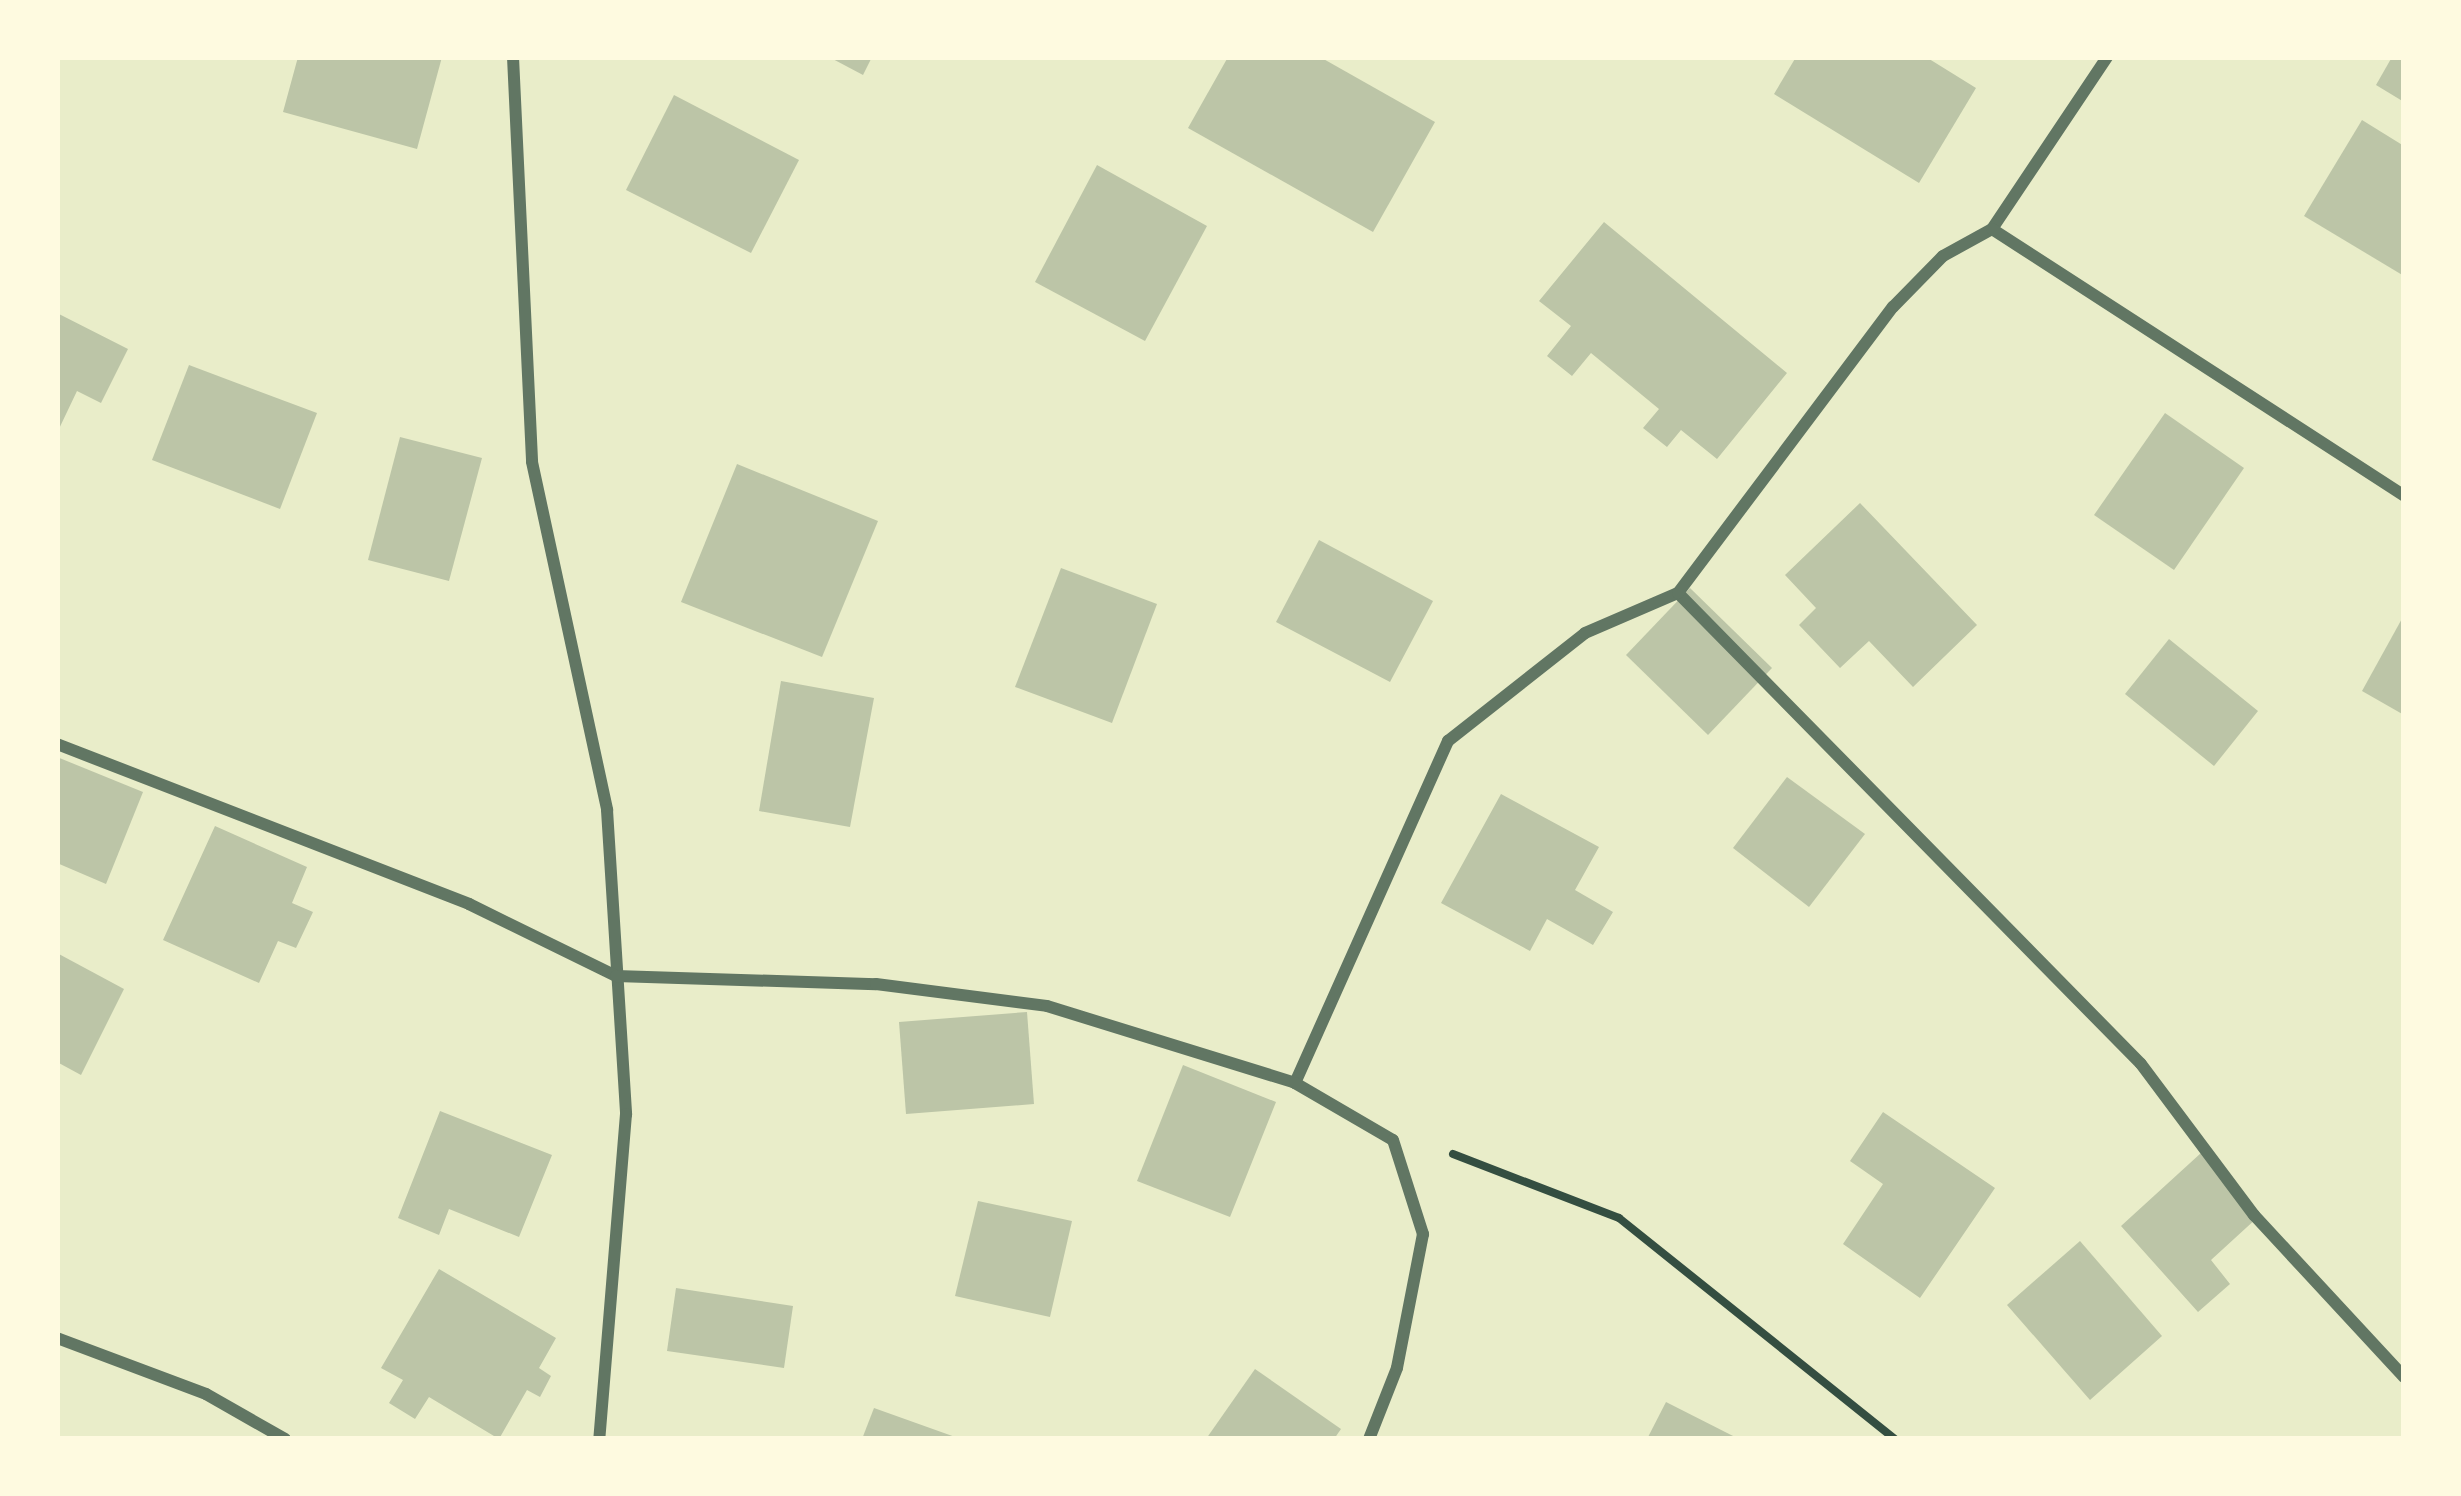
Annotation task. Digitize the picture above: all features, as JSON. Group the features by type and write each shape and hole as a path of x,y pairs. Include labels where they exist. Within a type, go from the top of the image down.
{"street":[{"path":"514,57 532,463 607,810 626,1114 599,1439"},
{"path":"1294,1082 1448,741 1585,633 1678,593 1893,307 1943,256 1992,230 2107,57"},
{"path":"1992,230 2404,496"},
{"path":"1678,593 2141,1064 2254,1215 2404,1377"},
{"path":"57,744 469,904 616,976 876,984 1046,1006 1294,1082 1394,1140 1423,1234 1369,1439"},
{"path":"57,1338 206,1394 285,1439"}],"path":[{"path":"1394,1140 1501,1165 1619,1218 1895,1439"}],"building":[{"path":"298,57 442,57 417,149 283,112"},
{"path":"829,57 872,57 863,75"},
{"path":"1228,57 1320,57 1435,122 1373,232 1188,128"},
{"path":"1796,57 1926,57 1976,88 1919,183 1774,94"},
{"path":"2392,57 2404,57 2404,102 2376,85"},
{"path":"674,95 799,160 751,253 626,190"},
{"path":"2362,120 2404,146 2404,276 2304,216"},
{"path":"1097,165 1207,226 1145,341 1035,282"},
{"path":"1604,222 1787,373 1717,459 1681,430 1667,447 1643,428 1659,409 1591,353 1572,376 1547,356 1571,326 1539,301"},
{"path":"57,313 128,349 101,403 77,391 57,433"},
{"path":"189,365 317,413 280,509 152,460"},
{"path":"2165,413 2244,468 2174,570 2094,515"},
{"path":"400,437 482,458 449,581 368,560"},
{"path":"737,464 878,521 822,657 681,602"},
{"path":"1860,503 1977,625 1913,687 1869,641 1840,668 1799,625 1816,608 1785,575"},
{"path":"1319,540 1433,601 1390,682 1276,622"},
{"path":"1061,568 1157,604 1112,723 1015,687"},
{"path":"1690,588 1772,668 1708,735 1626,655"},
{"path":"2404,615 2404,715 2362,691"},
{"path":"2169,639 2258,711 2214,766 2125,694"},
{"path":"781,681 874,698 850,827 759,811"},
{"path":"57,757 143,792 106,884 57,863"},
{"path":"1787,777 1865,834 1809,907 1733,848"},
{"path":"1501,794 1599,847 1575,890 1613,912 1593,945 1547,919 1530,951 1441,903"},
{"path":"215,826 307,867 292,903 313,912 296,948 278,941 259,983 163,940"},
{"path":"57,953 124,989 81,1075 57,1062"},
{"path":"1027,1012 1034,1104 906,1114 899,1022"},
{"path":"1183,1065 1276,1102 1230,1217 1137,1181"},
{"path":"440,1111 552,1155 519,1237 449,1209 439,1235 398,1218"},
{"path":"1883,1112 1995,1188 1920,1298 1843,1244 1883,1184 1850,1161"},
{"path":"2201,1153 2258,1217 2211,1260 2230,1284 2198,1312 2121,1226"},
{"path":"978,1201 1072,1221 1050,1317 955,1296"},
{"path":"2080,1241 2162,1336 2090,1400 2007,1305"},
{"path":"439,1269 556,1338 539,1368 551,1376 540,1397 527,1390 499,1439 429,1397 415,1419 389,1403 403,1380 381,1368"},
{"path":"676,1288 793,1306 784,1368 667,1351"},
{"path":"1255,1369 1341,1429 1334,1439 1206,1439"},
{"path":"1666,1402 1739,1439 1647,1439"},
{"path":"874,1408 958,1438 958,1439 862,1439"}]}
